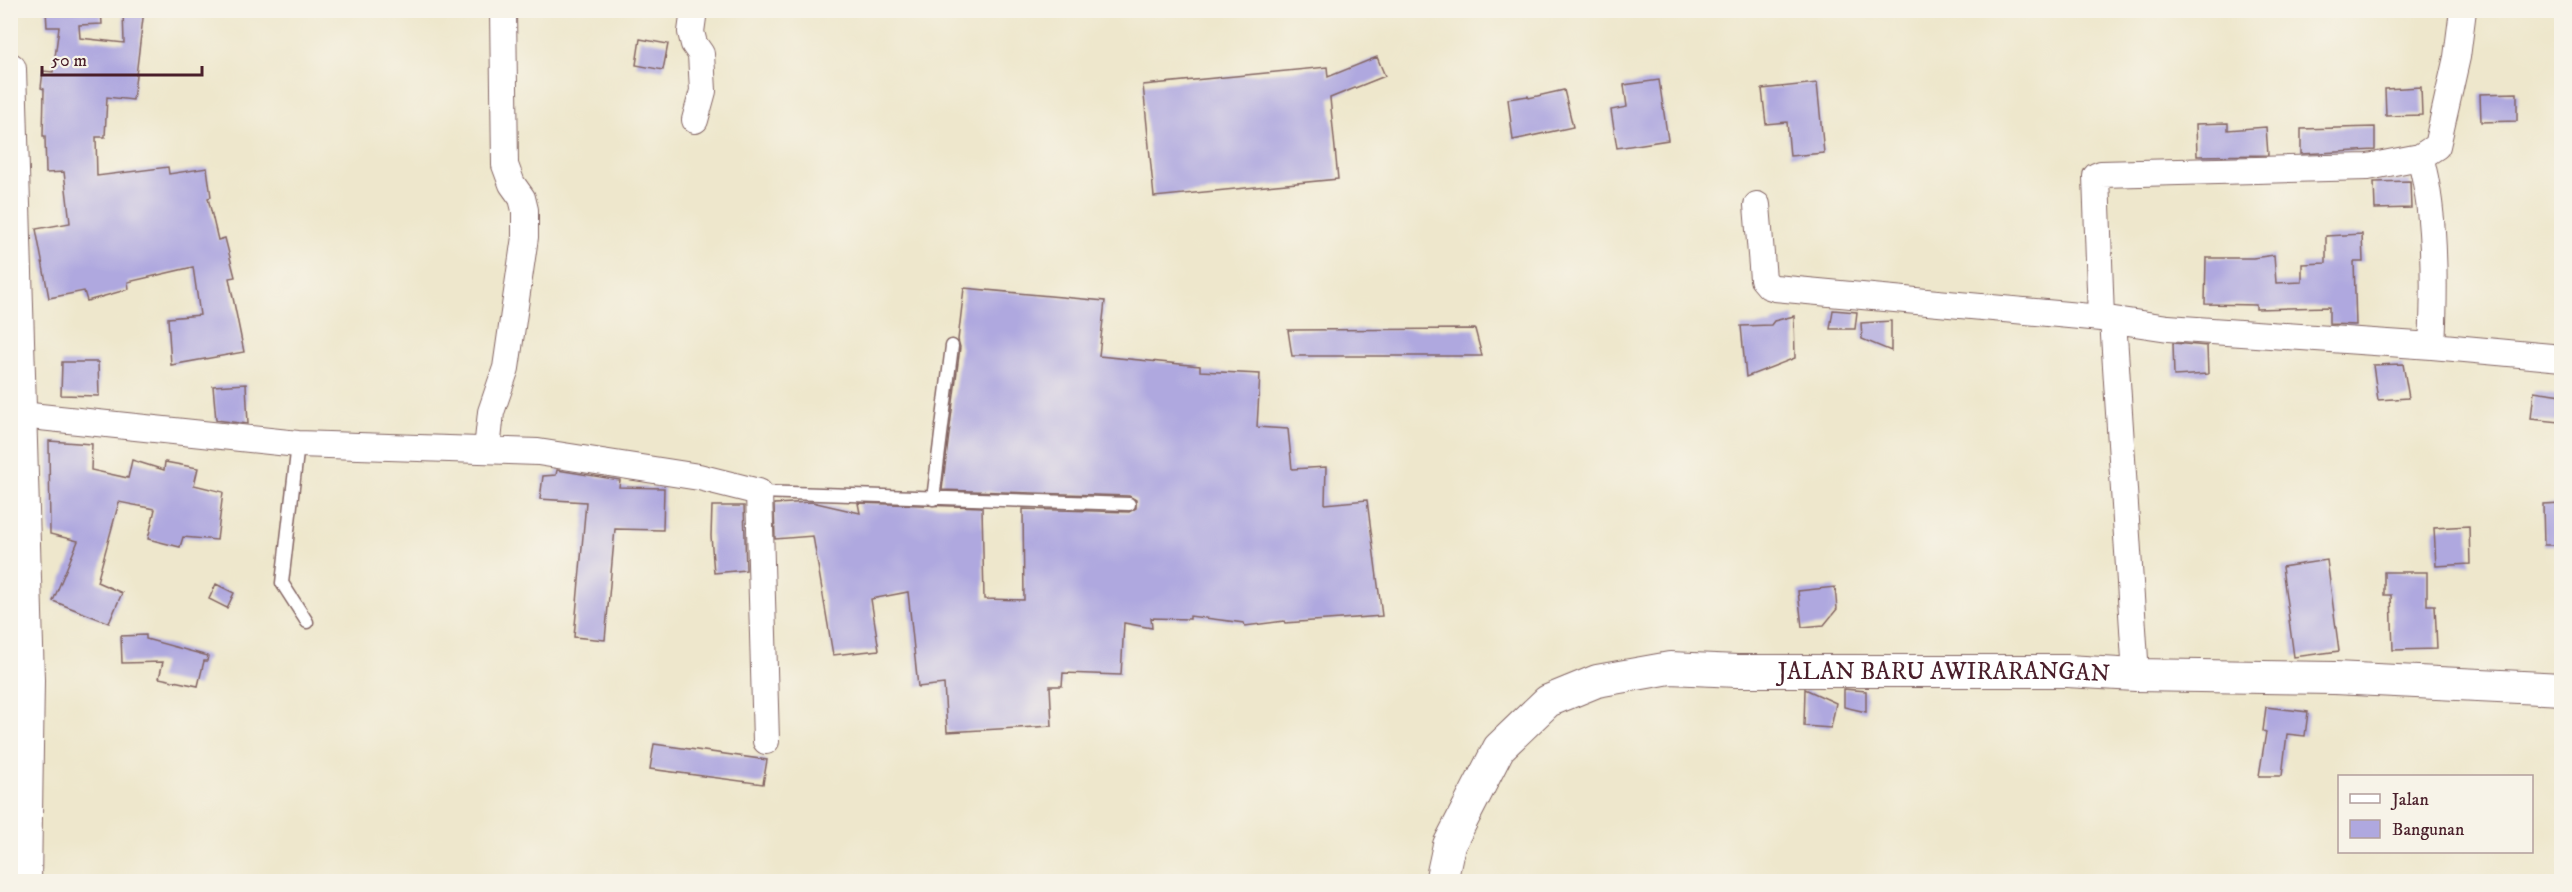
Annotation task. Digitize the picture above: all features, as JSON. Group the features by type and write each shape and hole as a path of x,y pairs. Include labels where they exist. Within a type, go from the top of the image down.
{"street":[{"path":"488,450 490,412 506,368 525,219 522,198 512,183 505,165 503,10"},
{"path":"694,10 691,32 700,54 703,91 694,120"},
{"path":"2136,675 2096,176 2101,174 2368,167 2420,157 2437,146 2457,57 2463,10"},
{"path":"10,69 18,422 28,680 18,832 25,882"},
{"path":"2420,157 2426,177 2434,291 2432,346"},
{"path":"1757,205 1763,279 1769,286 1775,288 2107,319 2168,328 2432,346 2562,358"},
{"path":"18,422 298,444 538,452 699,477 759,492 766,741"},
{"name":"JALAN BARU AWIRARANGAN","path":"1440,882 1449,845 1499,748 1548,701 1597,681 1670,668 1737,671 2067,671 2136,675 2334,678 2562,688"}],"lane":[{"path":"933,499 952,346"},
{"path":"298,444 282,583 307,622"},
{"path":"759,492 1129,504"}],"building":[{"path":"46,10 101,10 102,24 79,25 80,38 124,43 123,10 144,10 133,100 107,97 105,137 96,137 97,176 168,167 169,174 207,168 211,197 208,198 218,240 225,238 235,277 229,278 244,352 171,365 168,318 200,315 193,267 128,282 129,289 87,301 84,291 49,298 36,229 70,223 64,172 46,173 45,136 43,136 44,89 41,88 43,71 53,72 59,27 47,27"},
{"path":"640,39 668,44 663,70 636,65"},
{"path":"1377,57 1385,76 1330,98 1338,179 1154,197 1143,85 1327,67 1328,77"},
{"path":"1659,80 1668,140 1617,148 1611,110 1627,107 1624,85"},
{"path":"1817,83 1824,153 1790,156 1787,122 1766,124 1762,89"},
{"path":"2421,87 2422,115 2386,116 2385,89"},
{"path":"1564,90 1573,127 1513,140 1508,99 1528,96 1529,98"},
{"path":"2517,93 2517,121 2481,122 2480,94"},
{"path":"2228,123 2228,130 2266,127 2268,155 2197,156 2196,124"},
{"path":"2375,127 2375,150 2301,154 2301,129"},
{"path":"2410,181 2411,208 2375,209 2374,182"},
{"path":"2362,234 2363,262 2354,262 2356,325 2329,324 2329,307 2256,309 2256,305 2205,304 2206,258 2253,258 2274,255 2276,283 2302,282 2302,264 2326,263 2326,236"},
{"path":"964,288 1105,301 1099,356 1200,366 1200,371 1260,374 1257,427 1288,429 1292,469 1326,467 1325,504 1367,500 1382,616 1285,623 1284,621 1245,626 1244,623 1190,616 1190,619 1151,618 1152,628 1124,623 1121,675 1063,673 1062,686 1050,686 1052,726 947,732 944,684 918,687 908,592 871,599 879,650 833,655 813,536 775,539 774,504 812,502 860,513 858,503 982,507 984,599 1024,600 1023,509 1129,512 1136,508 1136,500 1129,496 942,490 960,347 958,340"},
{"path":"1833,310 1857,312 1855,329 1830,329"},
{"path":"1794,316 1795,358 1746,377 1741,326 1771,325 1774,321"},
{"path":"1891,321 1891,351 1862,339 1861,323"},
{"path":"1475,329 1482,356 1292,356 1288,330"},
{"path":"2173,343 2207,346 2208,374 2174,376"},
{"path":"62,362 98,362 99,396 61,395"},
{"path":"2403,364 2409,398 2378,400 2373,365"},
{"path":"246,384 248,424 216,420 213,386"},
{"path":"2534,391 2562,395 2560,422 2531,419"},
{"path":"49,441 92,444 91,470 128,478 132,460 164,470 165,462 198,468 194,485 223,492 217,540 183,537 180,547 148,539 155,509 119,502 97,582 122,593 109,623 53,601 78,541 50,534"},
{"path":"557,470 620,480 619,487 664,488 663,530 615,529 605,640 574,637 586,502 540,499 543,476 556,475"},
{"path":"2562,503 2562,545 2544,545 2543,504"},
{"path":"712,506 744,506 746,570 714,573 711,536"},
{"path":"2469,526 2470,564 2436,566 2434,528"},
{"path":"2327,560 2339,651 2294,657 2282,567"},
{"path":"2384,572 2427,572 2427,605 2435,605 2437,649 2393,650 2391,595 2384,595"},
{"path":"216,584 234,593 227,608 209,599"},
{"path":"1835,587 1837,609 1824,625 1802,627 1798,591"},
{"path":"146,635 146,639 208,656 207,661 204,661 198,686 159,678 163,662 122,663 121,636"},
{"path":"1805,689 1836,703 1831,728 1804,726"},
{"path":"1844,689 1866,691 1866,712 1844,707"},
{"path":"2266,707 2308,712 2305,736 2287,734 2282,776 2259,776 2266,732 2263,731"},
{"path":"654,744 767,760 763,784 650,769"}]}
